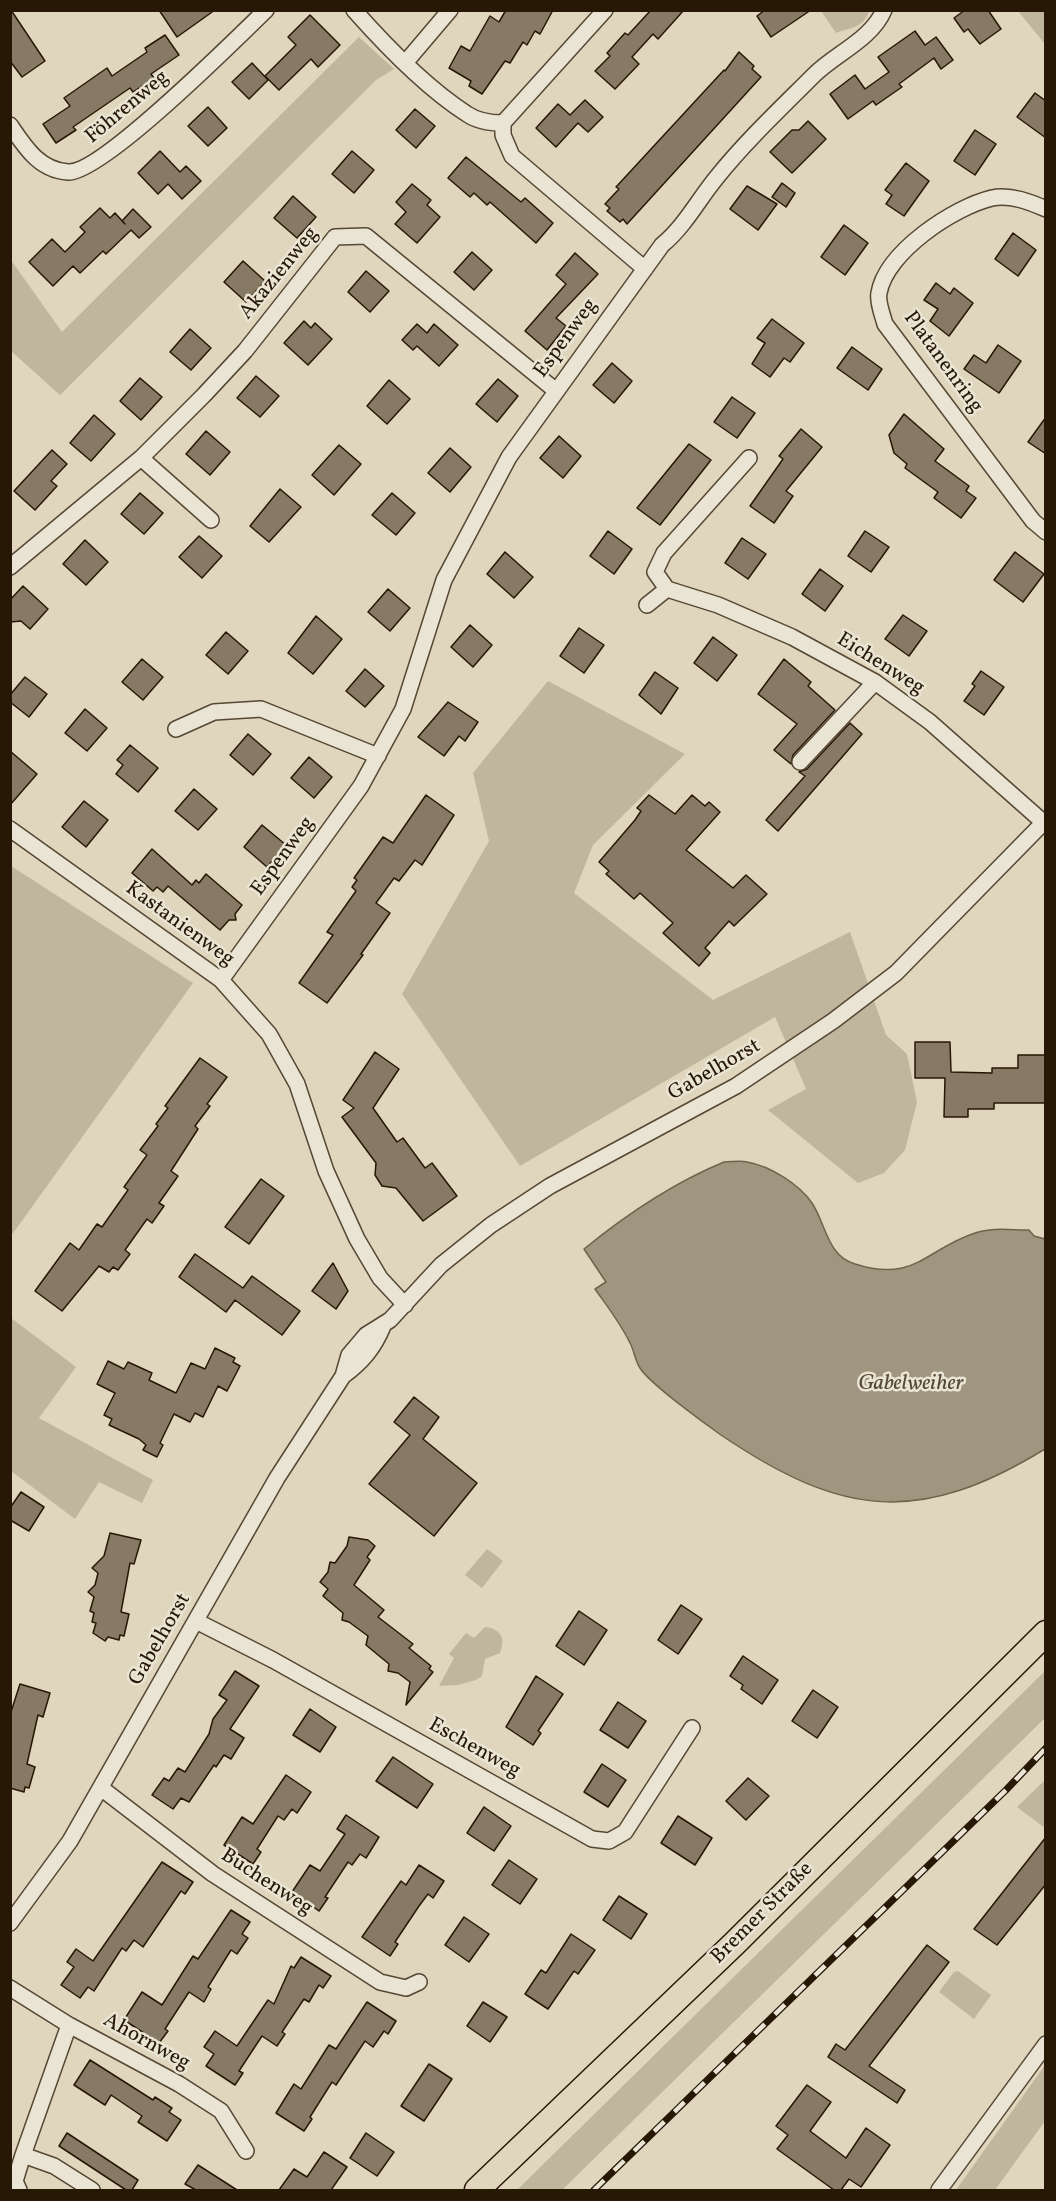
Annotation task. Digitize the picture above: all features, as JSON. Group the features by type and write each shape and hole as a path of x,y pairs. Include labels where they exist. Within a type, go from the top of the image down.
{"main road":[{"name":"Bremer Straße","path":"477,2190 734,1944 1046,1633"}],"street":[{"name":"Föhrenweg","path":"10,125 29,152 49,169 70,172 91,166 182,91 266,10"},
{"path":"354,10 405,63 468,116 491,123 503,123"},
{"path":"405,63 450,10"},
{"path":"605,10 503,123 503,135 512,156 645,269"},
{"name":"Espenweg","path":"221,980 361,786 378,756 403,709 444,580 509,457 555,390 662,245 676,233 717,177 766,122 822,67 868,33 884,10"},
{"name":"Platanenring","path":"1046,209 1026,200 993,197 947,218 917,238 891,264 878,294 885,324 1033,521 1046,532"},
{"name":"Akazienweg","path":"10,567 141,458 245,351 335,237 366,236 555,390"},
{"path":"141,458 211,520"},
{"path":"647,605 667,589 655,572 664,553 749,458"},
{"name":"Eichenweg","path":"667,589 718,605 792,637 875,681 930,722 1044,821"},
{"path":"800,762 875,681"},
{"path":"176,729 214,712 261,709 378,756"},
{"name":"Gabelhorst","path":"10,1923 70,1841 277,1478 343,1376 360,1364 376,1343 382,1326 405,1305 441,1265 491,1225 542,1191 736,1086 833,1021 896,972 1044,821"},
{"name":"Kastanienweg","path":"10,829 221,980 275,1044 297,1084 326,1171 357,1239 380,1278 405,1305"},
{"name":"Eschenweg","path":"196,1621 284,1666 592,1839 609,1841 625,1832 692,1728"},
{"name":"Buchenweg","path":"101,1788 213,1874 380,1982 406,1988 419,1982"},
{"name":"Ahornweg","path":"10,1988 69,2025 179,2084 221,2111 246,2151"},
{"path":"19,2190 15,2181 69,2025"},
{"path":"939,2190 1046,2044"},
{"path":"23,2155 54,2166 92,2190"}],"shaded area":[{"path":"869,10 867,17 860,24 836,33 821,11"},
{"path":"1018,11 1045,11 1045,44"},
{"path":"359,37 394,69 376,80 60,395 11,351 11,260 62,332"},
{"path":"548,681 685,754 593,845 574,893 713,1000 850,932 886,1035 907,1054 917,1102 905,1150 884,1173 858,1183 768,1110 806,1089 775,1017 520,1166 402,994 489,841 473,773"},
{"path":"11,866 193,983 11,1236"},
{"path":"11,1318 76,1367 39,1418 153,1480 142,1503 99,1482 75,1519 11,1471"},
{"path":"487,1549 503,1561 482,1588 465,1575"},
{"path":"485,1627 501,1635 500,1653 485,1659 482,1676 476,1680 458,1685 439,1686 454,1658 449,1654 466,1633 474,1638"},
{"path":"1045,1671 1045,1718 562,2190 517,2190"},
{"path":"1045,1780 1045,1828 1017,1807"},
{"path":"958,1971 991,1995 974,2019 939,1992 954,1972"},
{"path":"1045,2065 1045,2121 995,2190 956,2190"}],"water":[{"name":"Gabelweiher","path":"742,1161 756,1164 792,1183 812,1203 838,1254 855,1264 875,1269 906,1267 958,1240 988,1230 1029,1230 1034,1236 1045,1239 1045,1449 1000,1474 958,1491 919,1500 881,1502 843,1496 805,1483 764,1462 721,1435 645,1375 614,1315 595,1289 606,1282 584,1249 651,1200 724,1162"}],"building":[{"path":"11,10 45,61 22,77 10,61"},
{"path":"159,10 215,10 177,37"},
{"path":"506,10 553,10 540,34 535,31 527,45 523,42 510,63 505,61 482,94 469,86 471,81 449,68 461,46 470,51 490,16 499,22"},
{"path":"651,10 684,10 658,39 653,34 632,57 639,64 615,89 595,71 610,56 607,53 625,33 628,35"},
{"path":"765,10 811,10 771,37 757,16"},
{"path":"965,10 988,10 1001,29 980,44 968,29 964,32 954,18"},
{"path":"310,15 340,45 318,67 311,59 279,90 265,76 296,45 288,37"},
{"path":"915,31 925,45 936,37 953,60 941,69 934,58 899,84 902,87 876,105 873,101 848,119 830,94 855,75 865,89 889,72 878,57"},
{"path":"165,35 179,55 151,74 154,78 133,92 130,88 73,127 76,130 56,143 43,124 70,106 64,98 107,68 112,76 147,52 145,48"},
{"path":"739,52 754,66 752,69 761,77 627,224 623,219 620,222 607,211 610,208 605,204 619,189 616,187 725,71"},
{"path":"252,63 268,80 249,99 232,82"},
{"path":"1035,93 1046,101 1046,138 1017,117"},
{"path":"585,100 603,117 588,132 578,123 556,147 536,128 558,104 570,115"},
{"path":"208,107 227,128 208,146 188,126"},
{"path":"415,109 435,126 416,148 396,130"},
{"path":"808,121 826,139 792,173 770,152 792,130 799,130"},
{"path":"975,130 996,144 975,175 954,161"},
{"path":"160,151 180,172 186,166 201,181 182,199 168,184 158,194 138,173"},
{"path":"352,151 374,170 354,193 332,174"},
{"path":"466,157 521,202 525,198 553,223 536,243 490,202 487,205 474,193 470,197 448,178"},
{"path":"906,163 929,181 904,216 886,204 892,195 885,190"},
{"path":"782,183 795,193 786,207 772,197"},
{"path":"412,184 431,200 427,205 440,217 417,243 395,224 406,212 396,202"},
{"path":"747,186 777,204 758,230 730,209"},
{"path":"293,196 316,217 297,238 274,218"},
{"path":"100,208 110,218 115,213 122,221 133,209 151,227 139,238 131,230 106,254 103,251 80,273 73,266 53,286 29,262 52,239 65,252 85,232 80,227"},
{"path":"844,225 868,243 845,275 821,257"},
{"path":"1013,233 1036,250 1018,276 995,259"},
{"path":"472,252 492,270 474,290 454,272"},
{"path":"575,253 598,274 556,318 566,326 547,350 525,331 566,284 556,275"},
{"path":"243,261 265,281 246,302 224,282"},
{"path":"366,271 389,291 370,312 348,292"},
{"path":"936,283 950,294 954,288 973,303 949,336 930,321 938,309 924,300"},
{"path":"772,319 804,343 790,362 784,358 770,377 752,364 765,343 757,338"},
{"path":"304,321 311,328 315,323 332,339 308,365 284,343"},
{"path":"417,324 427,333 434,324 458,345 439,366 417,346 413,350 402,340"},
{"path":"190,329 211,348 191,370 170,352"},
{"path":"998,345 1021,361 999,393 964,369 974,355 986,363"},
{"path":"852,347 882,369 868,390 837,368"},
{"path":"612,363 632,381 614,403 593,385"},
{"path":"256,376 279,396 260,417 237,398"},
{"path":"140,378 162,397 141,420 120,401"},
{"path":"498,379 518,396 497,422 476,404"},
{"path":"389,380 410,399 387,424 367,406"},
{"path":"732,397 755,413 737,438 714,422"},
{"path":"904,414 944,449 935,461 969,486 966,491 976,498 961,518 934,498 938,492 905,468 907,464 894,453 889,435"},
{"path":"94,415 115,434 91,461 70,443"},
{"path":"1046,417 1046,454 1028,442"},
{"path":"801,429 822,447 786,491 793,496 774,523 750,506 783,459 779,456"},
{"path":"206,431 230,452 210,475 186,454"},
{"path":"559,436 581,456 563,478 540,458"},
{"path":"689,444 711,460 660,525 637,508"},
{"path":"339,445 361,464 334,495 312,475"},
{"path":"450,448 471,467 450,492 428,473"},
{"path":"52,450 67,464 51,481 57,486 35,510 14,491"},
{"path":"280,489 301,507 269,542 250,526"},
{"path":"140,493 163,513 144,534 121,514"},
{"path":"392,493 415,513 396,535 372,515"},
{"path":"608,531 632,549 614,574 590,556"},
{"path":"865,531 889,547 871,572 848,556"},
{"path":"199,536 222,556 202,578 179,557"},
{"path":"742,538 766,554 748,579 725,563"},
{"path":"85,540 108,562 86,585 63,564"},
{"path":"505,552 533,577 514,598 487,574"},
{"path":"1015,552 1044,574 1023,602 994,580"},
{"path":"820,569 843,586 825,611 802,594"},
{"path":"23,586 48,609 30,629 21,621 10,622 10,600"},
{"path":"388,589 410,608 390,631 368,612"},
{"path":"903,615 927,631 909,656 885,639"},
{"path":"316,616 342,639 313,674 288,653"},
{"path":"470,625 492,645 473,667 451,647"},
{"path":"579,628 604,645 584,673 560,656"},
{"path":"226,632 248,651 228,674 206,655"},
{"path":"713,637 737,655 717,681 694,663"},
{"path":"142,659 163,677 143,700 122,682"},
{"path":"784,659 811,682 808,686 835,710 793,755 791,764 774,750 797,724 758,694"},
{"path":"365,669 384,686 365,707 346,691"},
{"path":"981,671 1004,687 984,715 964,701 975,686 972,684"},
{"path":"655,672 678,688 661,714 639,695"},
{"path":"25,677 47,694 29,717 10,702 10,695"},
{"path":"448,702 478,722 465,741 459,736 444,756 418,737"},
{"path":"85,709 107,728 87,751 65,733"},
{"path":"850,723 862,734 778,831 766,820 805,776 799,772 807,769"},
{"path":"248,734 271,754 253,775 230,755"},
{"path":"130,745 158,768 138,792 116,774 123,765 117,760"},
{"path":"10,751 37,774 10,805"},
{"path":"309,757 332,777 314,798 291,778"},
{"path":"194,789 217,809 198,830 175,811"},
{"path":"426,795 454,815 422,865 415,860 399,881 394,878 376,903 390,913 361,954 363,955 327,1003 299,983 333,935 327,932 356,891 352,887 357,880 354,878 383,837 393,843"},
{"path":"649,795 675,814 692,795 705,806 709,802 720,812 686,850 733,888 746,875 767,894 734,926 729,921 705,948 710,953 699,966 663,933 673,923 640,893 634,899 606,874 609,871 599,862 635,820 641,811 637,808"},
{"path":"84,801 108,820 86,847 62,827"},
{"path":"262,825 286,845 267,867 244,847"},
{"path":"152,849 192,885 196,880 199,883 206,874 242,905 235,914 236,920 229,920 220,930 168,886 163,892 157,887 153,891 132,873"},
{"path":"915,1042 950,1042 951,1072 992,1073 992,1068 1018,1068 1018,1055 1046,1055 1046,1103 994,1103 994,1109 968,1109 968,1117 944,1117 945,1078 915,1078"},
{"path":"375,1052 399,1069 373,1108 397,1142 403,1138 425,1168 432,1163 457,1196 423,1221 396,1188 382,1186 375,1175 376,1163 342,1117 354,1108 343,1100"},
{"path":"200,1058 227,1077 207,1104 210,1106 195,1126 198,1129 171,1171 178,1176 159,1203 164,1206 152,1223 147,1219 125,1250 130,1254 118,1270 113,1267 109,1272 99,1266 62,1311 35,1291 70,1243 79,1250 97,1224 102,1227 128,1190 124,1187 147,1155 140,1150 158,1126 156,1124 168,1108 165,1106"},
{"path":"261,1179 284,1196 249,1244 225,1227"},
{"path":"195,1254 243,1288 252,1276 300,1311 282,1335 235,1300 226,1312 179,1277"},
{"path":"333,1263 348,1291 336,1309 312,1291"},
{"path":"215,1348 235,1358 233,1362 240,1366 227,1391 218,1386 203,1417 195,1413 190,1422 174,1414 160,1443 163,1445 157,1457 143,1450 146,1445 139,1439 109,1425 112,1419 104,1415 115,1393 97,1384 108,1361 124,1369 128,1362 152,1373 149,1380 176,1393 191,1363 205,1369"},
{"path":"414,1397 439,1417 423,1439 477,1483 434,1536 369,1484 410,1435 394,1422"},
{"path":"21,1492 44,1507 29,1531 10,1520 10,1508"},
{"path":"110,1533 141,1540 134,1564 130,1563 121,1612 129,1614 124,1636 120,1635 119,1640 108,1637 105,1641 93,1633 96,1623 92,1622 94,1613 90,1611 94,1597 88,1592 95,1585 98,1573 92,1568 104,1556"},
{"path":"349,1537 368,1540 375,1546 367,1557 370,1560 354,1585 384,1610 378,1617 413,1644 409,1648 431,1666 429,1669 433,1672 406,1705 410,1682 398,1673 388,1671 389,1664 366,1645 368,1636 349,1622 342,1620 343,1613 323,1596 328,1589 320,1582 328,1572 330,1562 335,1563 347,1546"},
{"path":"681,1605 702,1619 678,1654 658,1640"},
{"path":"579,1611 607,1630 584,1665 556,1646"},
{"path":"743,1656 778,1680 762,1704 741,1689 743,1685 730,1676"},
{"path":"235,1671 259,1686 230,1729 244,1738 231,1759 224,1755 216,1767 214,1765 189,1802 181,1798 173,1809 152,1795 164,1778 169,1781 178,1768 185,1772 209,1734 213,1719 227,1700 219,1695"},
{"path":"536,1676 563,1694 538,1731 541,1733 533,1745 506,1727"},
{"path":"20,1684 50,1693 43,1717 38,1715 27,1764 35,1767 29,1788 25,1787 24,1792 10,1788 10,1715"},
{"path":"813,1690 838,1707 817,1738 792,1721"},
{"path":"618,1702 646,1721 628,1748 600,1730"},
{"path":"310,1709 336,1727 320,1752 293,1735"},
{"path":"393,1757 433,1784 417,1808 376,1781"},
{"path":"602,1764 626,1780 608,1807 584,1792"},
{"path":"286,1775 311,1792 297,1813 292,1809 284,1820 278,1816 257,1849 261,1852 253,1864 224,1845 242,1817 253,1824"},
{"path":"748,1778 769,1796 746,1820 726,1801"},
{"path":"484,1807 511,1826 494,1851 467,1833"},
{"path":"346,1815 379,1837 366,1858 360,1854 352,1865 348,1862 325,1897 328,1898 319,1911 292,1892 310,1865 320,1871 345,1834 337,1829"},
{"path":"678,1816 712,1838 695,1865 661,1843"},
{"path":"1046,1837 1046,1884 997,1945 974,1929"},
{"path":"509,1860 537,1879 520,1904 492,1885"},
{"path":"162,1862 193,1882 185,1894 181,1891 143,1947 134,1940 126,1951 122,1948 94,1991 88,1987 80,1998 61,1985 74,1967 67,1962 76,1949 93,1961"},
{"path":"419,1865 444,1881 433,1898 428,1894 419,1906 395,1942 398,1944 390,1956 362,1937 401,1881 406,1885"},
{"path":"619,1896 647,1914 631,1939 603,1920"},
{"path":"231,1910 250,1922 242,1934 248,1938 237,1954 231,1950 208,1987 211,1989 204,2002 189,1992 165,2029 168,2031 159,2043 124,2020 142,1992 162,2005 193,1956 198,1959"},
{"path":"464,1917 489,1934 469,1962 445,1945"},
{"path":"571,1934 595,1950 578,1974 574,1971 548,2009 525,1994 541,1970 546,1973"},
{"path":"927,1945 949,1962 869,2066 905,2090 897,2103 828,2057 836,2044 845,2050"},
{"path":"301,1957 331,1976 323,1988 319,1985 309,2002 304,1999 282,2032 285,2034 277,2046 262,2036 239,2071 243,2073 235,2085 206,2066 214,2054 204,2047 215,2031 237,2046 268,2000 274,2004 291,1966 294,1968"},
{"path":"367,2002 396,2021 388,2034 384,2031 373,2047 365,2041 336,2085 332,2082 304,2131 276,2113 294,2084 301,2089 329,2045 336,2049"},
{"path":"483,2002 507,2017 490,2042 467,2026"},
{"path":"90,2060 153,2100 155,2097 172,2108 169,2112 181,2120 167,2141 138,2122 142,2116 111,2095 105,2105 74,2085"},
{"path":"429,2064 452,2079 424,2121 401,2106"},
{"path":"807,2085 831,2102 810,2131 846,2158 866,2128 890,2145 861,2187 849,2179 841,2190 834,2190 777,2149 788,2135 776,2126"},
{"path":"67,2133 138,2180 132,2190 126,2190 59,2146"},
{"path":"366,2133 394,2152 377,2176 350,2158"},
{"path":"324,2152 347,2167 331,2190 279,2190 294,2169 307,2177"},
{"path":"198,2165 237,2190 196,2190 185,2184"}],"railway":[{"path":"594,2190 1006,1790 1046,1748"}]}
